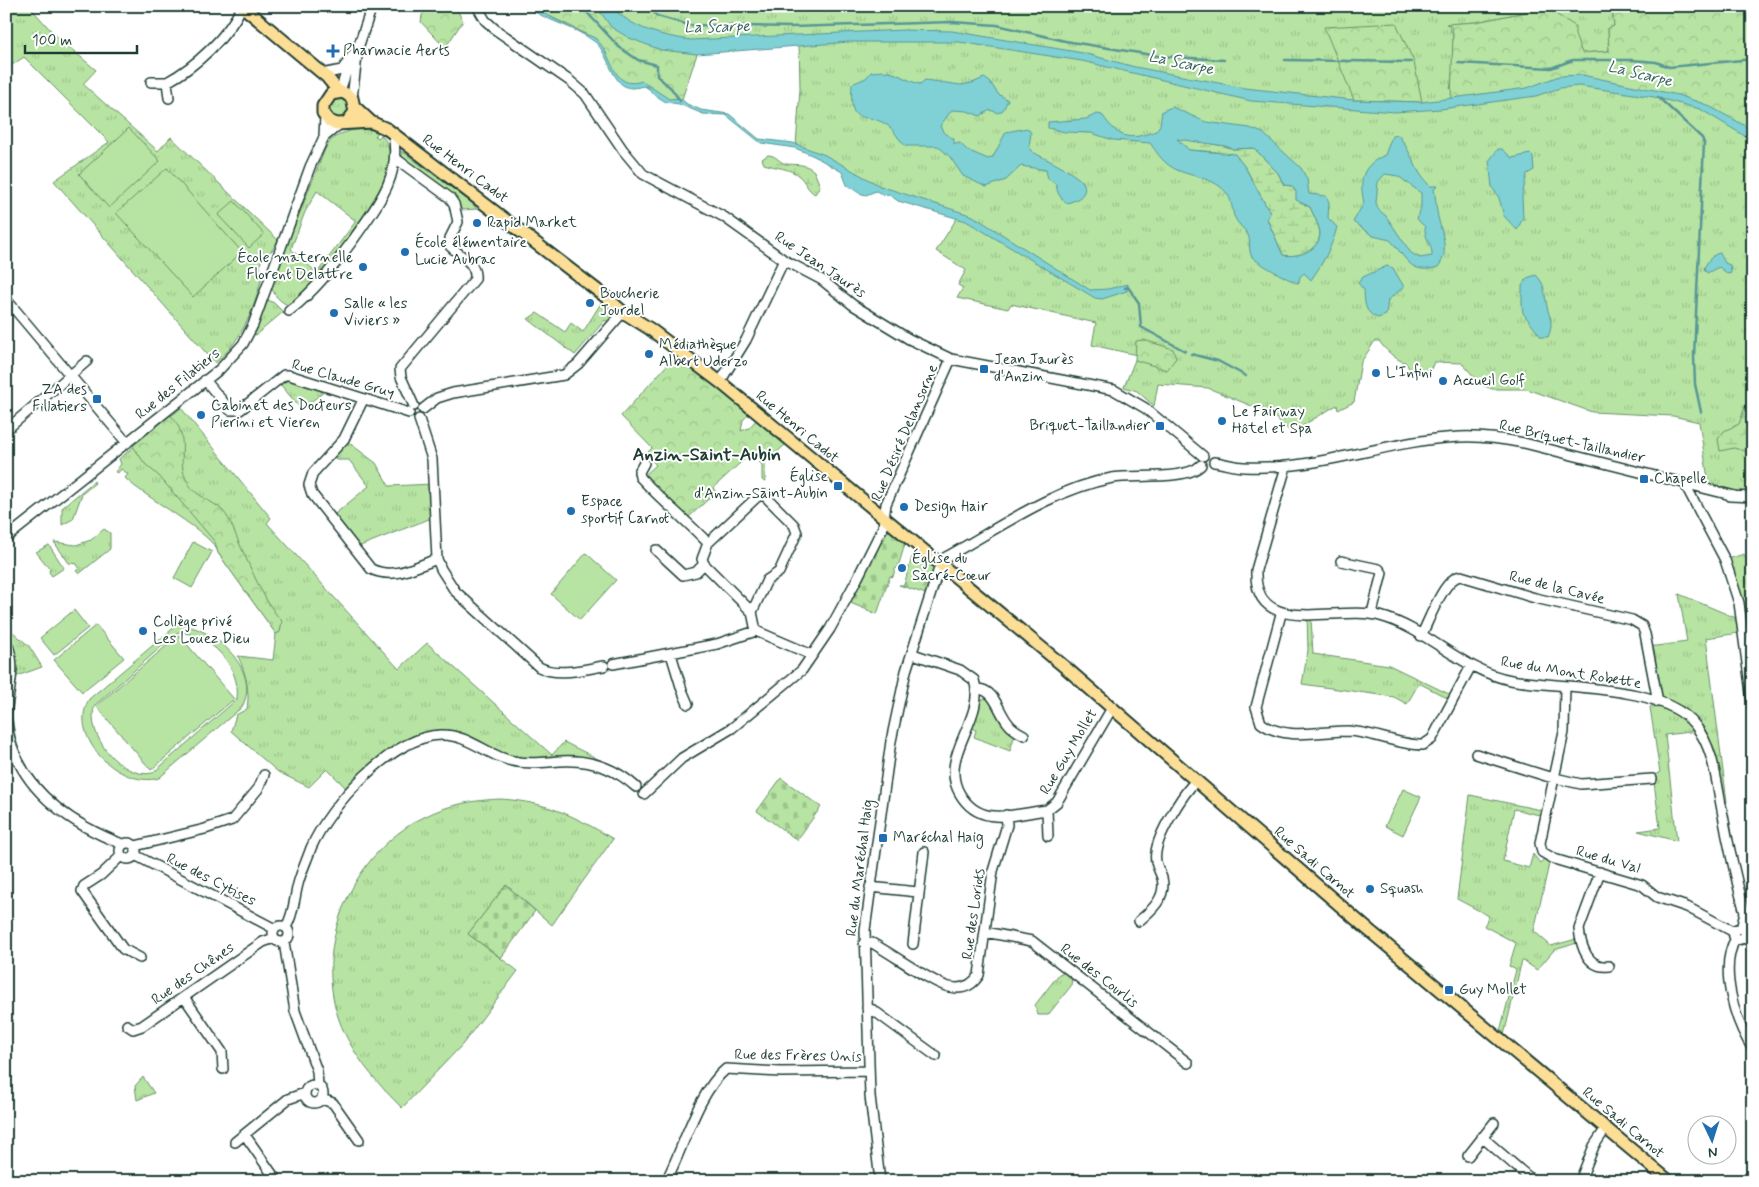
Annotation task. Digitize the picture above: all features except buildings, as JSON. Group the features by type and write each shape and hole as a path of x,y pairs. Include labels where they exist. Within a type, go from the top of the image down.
{"main road":[{"path":"242,6 337,87 339,92 354,103 353,116 344,123"},
{"path":"322,74 325,99"},
{"path":"339,92 331,94 325,99 322,106 324,116 331,122 371,122"},
{"name":"Rue Henri Cadot","path":"354,103 371,122 392,134 585,280 624,312 650,329 720,382 940,565"},
{"name":"Rue Sadi Carnot","path":"940,565 1112,708 1412,967 1669,1181"}],"street":[{"path":"151,82 167,82 182,74 210,49 242,6"},
{"path":"354,103 358,48 372,6"},
{"name":"Rue Jean Jaurès","path":"477,6 485,20 496,30 570,80 585,94 623,150 643,174 724,217 784,260 822,280 853,305 909,339 952,358 1114,390 1145,408 1202,460 1210,454 1214,462"},
{"path":"322,74 338,72 358,48"},
{"path":"339,92 352,56"},
{"path":"167,82 169,98"},
{"name":"Rue des Filatiers","path":"6,538 229,361 243,344 253,325 310,167 324,137 324,116"},
{"path":"324,137 344,123"},
{"path":"289,310 319,284 377,208 392,176 395,158 392,134"},
{"path":"395,158 452,200 458,222 450,238 450,246 473,266 475,274 474,279 400,369 401,377 415,409 423,415 419,419 432,459 437,559 455,591 539,667 555,673 672,654 717,644 756,631 812,655"},
{"path":"720,382 746,340 784,260"},
{"path":"6,299 127,443"},
{"path":"415,409 437,398 453,393 564,375 578,364 624,312"},
{"name":"Rue Désiré Delansorne","path":"644,794 682,758 732,728 771,698 802,670 830,629 882,529 886,504 952,358"},
{"path":"6,430 72,376 87,361"},
{"name":"Rue Claude Gruy","path":"205,380 230,410 234,411 240,410 284,375 289,374 362,400 415,409"},
{"path":"362,400 344,439 313,473 309,484 312,494 371,569 382,574 391,575 437,559"},
{"name":"Rue Briquet-Taillandier","path":"1214,462 1244,467 1283,466 1324,461 1420,441 1461,437 1489,437 1524,443 1656,476 1694,488 1735,496 1753,497"},
{"path":"940,565 946,557 1060,493 1114,477 1188,472 1202,460"},
{"path":"644,463 639,472 640,477 669,508 681,515 708,543"},
{"path":"1283,466 1285,470 1256,570 1255,587 1266,605 1281,614 1256,707 1261,723 1278,731 1297,734 1349,731 1423,745 1432,740 1471,666"},
{"path":"1694,488 1696,505 1725,560 1739,603 1753,708"},
{"path":"752,612 767,580 779,572 797,533 796,529 764,495 757,497 708,543 702,559 704,564 752,612 756,631"},
{"path":"656,550 683,575 696,572 704,564"},
{"path":"1346,564 1379,569 1385,574 1372,613"},
{"name":"Rue du Maréchal Haig","path":"880,1181 872,1121 864,943 891,741 913,654 940,565"},
{"name":"Rue de la Cavée","path":"1422,636 1448,583 1455,577 1461,576 1535,598 1632,620 1642,626 1645,634 1658,702"},
{"name":"Rue du Mont Robette","path":"1281,614 1372,613 1397,622 1471,666 1508,680 1595,688 1672,706 1688,718 1694,724 1711,752 1744,913 1739,934 1730,952 1730,987 1741,1029 1753,1048"},
{"path":"6,642 12,657 13,669 6,716"},
{"path":"672,654 688,704"},
{"path":"913,654 960,670 974,680 977,690 953,767 953,777 963,798 974,810 989,816 1006,816 1047,810"},
{"path":"1554,777 1564,732 1565,686"},
{"path":"977,690 984,689 991,694 1009,725 1024,735"},
{"name":"Rue Guy Mollet","path":"1048,836 1047,810 1057,802 1112,708"},
{"path":"6,720 11,743 18,758 49,802 77,823 122,844 128,842 135,851"},
{"path":"286,927 291,919 298,883 323,826 372,768 399,749 426,737 440,734 455,736 498,757 518,762 584,761 604,766 636,787"},
{"path":"1476,754 1572,782 1593,784 1652,779"},
{"path":"122,844 119,852 121,856 127,859 135,851 232,820 258,789 264,775"},
{"name":"Rue du Val","path":"1554,777 1540,843 1545,856 1642,885 1657,897 1687,907 1753,943"},
{"path":"1140,921 1152,909 1163,890 1162,879 1156,866 1156,851 1159,839 1184,794 1196,781"},
{"name":"Rue des Loriots","path":"864,943 872,943 941,984 962,988 974,983 979,975 993,871 1007,825 1006,816"},
{"name":"Rue des Cytises","path":"135,851 275,929"},
{"path":"913,944 924,852"},
{"path":"121,856 101,875 84,886 82,890 122,949 140,958"},
{"path":"1600,872 1579,929 1580,938 1591,962 1600,967 1609,966"},
{"path":"870,887 918,892"},
{"path":"280,926 286,927 290,936 284,942 278,942 274,938 275,929 280,926"},
{"name":"Rue des Courlis","path":"985,932 1032,941 1188,1063"},
{"name":"Rue des Chênes","path":"127,1025 134,1029 142,1026 263,942 274,938"},
{"path":"284,942 295,1011 316,1071 318,1086 323,1092 322,1099"},
{"path":"184,997 222,1052 222,1069"},
{"path":"867,1008 873,1010 936,1056"},
{"name":"Rue des Frères Unis","path":"666,1181 694,1118 716,1079 726,1069 781,1072 869,1071"},
{"path":"235,1142 288,1099 305,1093 310,1086 318,1086"},
{"path":"305,1093 311,1103 322,1099 332,1103 358,1140"},
{"path":"1468,1156 1494,1123"},
{"path":"1580,1181 1594,1146 1606,1128"},
{"path":"245,1135 277,1181"},
{"path":"1482,1137 1533,1181"}],"green space":[{"path":"6,6 29,6 55,35 96,70 83,84 158,151 171,137 278,240 271,252 263,257 261,261 261,280 245,326 232,346 215,363 54,181 109,142 24,57 6,69"},
{"path":"428,6 455,6 463,21 445,48 421,22 422,15"},
{"path":"527,6 604,6 627,30 699,48 681,102 667,100 641,84 632,86 625,83 614,72 601,47 591,37"},
{"path":"604,6 1612,6 1614,26 1608,28 1609,51 1582,53 1576,39 1568,28 1546,8 1476,22 1447,24 1453,36 1454,45 1450,89 1537,89 1604,82 1717,112 1753,135 1753,497 1709,485 1699,422 1673,416 1592,412 1527,389 1492,389 1473,381 1475,378 1462,363 1434,362 1430,371 1411,371 1405,362 1394,357 1379,341 1375,341 1361,362 1354,402 1338,410 1337,405 1302,426 1305,432 1298,433 1298,427 1293,427 1292,433 1271,414 1208,388 1158,384 1154,406 1137,391 1124,387 1137,355 1092,345 1096,323 1011,304 1008,309 957,298 963,288 958,285 966,270 936,251 957,218 849,173 796,146 800,89 799,42 656,41"},
{"path":"1612,6 1753,6 1753,135 1717,112 1604,82 1537,89 1451,103 1453,32 1451,26 1446,24 1476,22 1546,8 1575,26 1575,35 1582,53 1609,51 1608,28 1614,26"},
{"path":"1396,23 1414,62 1422,102 1354,100 1324,27"},
{"path":"339,98 346,101 349,108 346,115 339,118 332,115 329,108 332,101"},
{"path":"129,128 160,161 109,208 79,174"},
{"path":"368,129 378,132 375,136 378,138 381,135 389,151 387,173 377,198 361,225 342,251 303,293 289,305 286,304 277,298 271,285 325,149 331,140 340,134 353,130","holes":["317,191 356,221 317,273 291,249 305,212"]},
{"path":"1176,138 1233,149 1254,148 1278,173 1284,185 1292,186 1305,205 1310,207 1320,233 1316,244 1312,249 1301,254 1283,255 1267,219 1270,213 1245,167 1217,152 1188,150"},
{"path":"402,151 472,203 477,209 462,210 455,199 406,161 402,157"},
{"path":"768,155 786,164 811,168 820,186 815,194 810,191 795,173 764,164 762,159"},
{"path":"167,168 242,252 193,297 116,213"},
{"path":"234,201 264,234 249,248 218,215"},
{"path":"268,300 283,312 256,335 253,334"},
{"path":"601,303 605,305 611,319 608,322 605,320 575,355 528,319 537,313 565,332 571,323 583,332"},
{"path":"1144,340 1173,349 1176,358 1167,370 1135,360 1136,341"},
{"path":"676,355 750,413 743,420 741,431 749,428 757,419 786,444 765,463 765,482 762,480 762,465 751,453 713,488 716,492 689,517 675,507 645,475 656,465 646,454 652,448 621,416"},
{"path":"289,380 324,392 301,409 280,384"},
{"path":"1753,394 1753,419 1747,444 1748,452 1734,448 1720,451 1718,439 1724,431 1739,424 1747,401"},
{"path":"181,408 271,518 267,523 399,669 427,643 552,755 564,742 604,762 604,766 529,763 440,734 399,749 350,792 327,769 309,787 278,772 231,731 236,715 247,709 248,702 247,682 238,656 273,660 276,634 214,545 192,526 125,478 128,474 121,469 118,473 115,472 121,464 119,459"},
{"path":"170,415 181,432 184,474 188,483 195,492 223,511 228,519 264,596 282,621 280,632 276,634 218,553 215,542 159,476 145,464 133,446"},
{"path":"344,439 376,463 389,486 433,484 434,517 355,548 330,518 369,486 349,460 336,460 331,455"},
{"path":"94,481 95,483 82,494 73,519 62,525 62,508"},
{"path":"104,529 110,533 110,549 79,574 76,571 79,568 77,564 69,563 54,542 76,545 91,540"},
{"path":"890,531 905,544 898,567 895,569 893,577 890,576 877,614 848,602 884,532"},
{"path":"193,542 212,552 192,588 174,578"},
{"path":"49,545 64,568 52,576 49,572 50,569 36,552"},
{"path":"916,552 932,566 934,571 926,594 899,585 904,585 912,557"},
{"path":"586,553 616,580 580,620 551,594"},
{"path":"1744,554 1753,570 1753,708 1739,633 1706,638 1727,802 1722,809 1719,793 1698,731 1665,735 1677,841 1638,831 1660,828 1653,775 1660,773 1650,707 1658,702 1648,647 1687,642 1679,594 1736,618 1741,617 1725,560"},
{"path":"74,610 88,628 54,655 40,638"},
{"path":"1307,614 1311,618 1313,654 1389,665 1455,698 1453,701 1419,683 1407,704 1394,697 1302,684 1308,650"},
{"path":"96,625 124,658 82,692 54,660"},
{"path":"177,625 191,627 219,641 240,665 245,679 246,693 242,707 159,778 144,779 129,776 114,768 101,757 91,744 85,729 84,714 89,699","holes":["178,632 190,634 212,645 229,664 237,687 237,699 153,773 141,773 129,769 118,762 100,741 93,717 95,705"]},
{"path":"6,626 29,646 42,667 17,676 11,710 16,741 7,746"},
{"path":"179,635 234,699 151,770 96,706"},
{"path":"986,698 989,699 1015,734 1010,751 974,737 976,730 970,727 980,701"},
{"path":"781,778 821,807 797,840 757,811"},
{"path":"1403,789 1421,797 1403,835 1385,826"},
{"path":"1470,795 1541,810 1539,815 1514,809 1503,861 1529,868 1533,854 1540,863 1544,859 1549,864 1534,931 1551,946 1580,938 1577,943 1554,950 1537,970 1522,960 1504,1035 1500,1031 1516,970 1509,966 1516,943 1484,926 1489,916 1457,899"},
{"path":"501,799 533,803 560,811 586,823 613,839 552,925 506,885 468,934 518,971 462,1045 402,1108 378,1083 357,1055 345,1034 334,1004 331,972 334,941 342,910 356,881 375,856 398,834 424,817 443,809 482,800"},
{"path":"506,885 535,911 501,958 468,934"},
{"path":"1065,972 1072,977 1071,986 1048,1015 1038,1015 1035,1005 1059,974"},
{"path":"143,1077 154,1093 137,1100 135,1086"}],"water":[{"path":"525,6 530,6 595,39 603,47 619,77 625,81 632,83 642,81 669,99 680,98 687,104 701,110 729,114 759,139 793,143 825,155 880,186 973,216 1090,290 1108,289 1128,284 1127,291 1102,299 1095,298 966,221 898,201 888,194 884,195 876,191 866,195 859,193 847,185 842,172 814,156 795,148 761,143 726,115 703,114 679,104 666,102 653,94 647,86 632,88 625,86 615,76 600,47 595,42 587,36 542,16"},
{"path":"596,6 611,6 619,14 638,26 658,34 691,40 904,30 952,31 1083,53 1135,67 1245,88 1354,100 1422,102 1527,88 1559,76 1582,75 1678,95 1707,105 1753,130 1753,141 1700,109 1654,97 1579,86 1560,88 1536,96 1441,109 1395,112 1251,101 1082,61 959,42 849,42 697,54 661,50 629,38 611,27"},
{"path":"883,71 920,84 925,80 961,85 984,78 990,82 998,94 1008,100 1003,110 998,113 990,110 980,116 967,111 952,110 940,126 944,133 954,139 954,144 960,143 967,150 988,159 993,157 1006,132 1027,128 1031,133 1029,146 1031,151 1077,177 1083,182 1085,190 1081,196 1067,203 1059,195 1056,184 1048,179 1046,170 1021,166 1006,180 986,187 963,176 950,157 938,146 906,146 887,125 859,116 853,108 852,84 866,78 871,72"},
{"path":"1172,107 1206,122 1250,128 1263,133 1301,168 1307,179 1309,194 1326,196 1329,202 1328,218 1337,227 1327,255 1311,280 1304,273 1298,283 1294,282 1255,260 1251,255 1248,235 1235,219 1228,195 1216,184 1208,180 1184,173 1170,166 1161,158 1150,143 1113,140 1091,133 1065,132 1048,128 1048,122 1086,119 1097,114 1102,115 1114,129 1125,136 1138,136 1156,131 1160,125 1162,111","holes":["1177,139 1225,146 1233,149 1254,148 1278,173 1284,185 1292,186 1296,192 1296,200 1310,207 1320,233 1319,239 1312,249 1301,254 1283,255 1267,219 1270,213 1245,167 1235,154 1189,150"]},
{"path":"1398,135 1403,141 1430,186 1438,186 1434,189 1437,214 1443,236 1444,255 1438,267 1421,269 1414,267 1390,240 1373,236 1353,222 1364,203 1362,181 1366,169 1377,159 1385,155 1392,136","holes":["1385,174 1398,176 1421,193 1421,208 1417,219 1425,227 1432,256 1420,258 1411,253 1386,216 1379,210 1376,203 1378,182"]},
{"path":"1498,149 1502,149 1512,158 1530,154 1533,157 1534,170 1527,174 1522,196 1523,218 1517,230 1504,216 1499,198 1492,187 1489,161"},
{"path":"1720,253 1725,263 1730,265 1731,273 1728,274 1719,267 1707,273 1704,269 1708,262 1714,255"},
{"path":"1387,266 1393,268 1404,287 1388,300 1386,315 1378,318 1373,316 1368,310 1365,304 1364,290 1358,283 1363,277"},
{"path":"1536,275 1544,287 1551,327 1548,337 1541,337 1523,313 1522,286 1527,278"}],"waterway":[{"path":"581,6 619,47 638,60 657,65 657,76 671,88 680,101"},
{"name":"La Scarpe","path":"648,6 657,16 689,25 791,27 952,22 997,25 1065,41 1158,56 1224,60"},
{"name":"La Scarpe","path":"1458,63 1551,68 1573,60 1631,60 1656,62 1669,67 1753,59"},
{"path":"1285,60 1411,62"},
{"path":"1658,97 1702,138 1704,143 1694,356 1695,384 1701,412"},
{"path":"1125,288 1128,287 1139,303 1141,327 1185,351"},
{"path":"1191,354 1218,361 1246,376"}],"place":[{"name":"Pharmacie Aerts","path":"333,51"},
{"name":"Rapid Market","path":"477,223"},
{"name":"École élémentaire Lucie Aubrac","path":"405,252"},
{"name":"École maternelle Florent Delattre","path":"363,267"},
{"name":"Boucherie Jourdel","path":"590,303"},
{"name":"Salle « les Viviers »","path":"334,313"},
{"name":"Médiathèque Albert Uderzo","path":"649,354"},
{"name":"Jean Jaurès d'Anzin","path":"984,369"},
{"name":"L'Infini","path":"1376,373"},
{"name":"Accueil Golf","path":"1443,381"},
{"name":"ZA des Fillatiers","path":"97,399"},
{"name":"Cabinet des Docteurs Pierini et Vieren","path":"201,415"},
{"name":"Le Fairway Hôtel et Spa","path":"1222,421"},
{"name":"Briquet-Taillandier","path":"1160,426"},
{"name":"Chapelle","path":"1644,479"},
{"name":"Église d'Anzin-Saint-Aubin","path":"838,486"},
{"name":"Design Hair","path":"904,507"},
{"name":"Espace sportif Carnot","path":"571,511"},
{"name":"Église du Sacré-Cœur","path":"902,568"},
{"name":"Collège privé Les Louez Dieu","path":"143,631"},
{"name":"Maréchal Haig","path":"883,838"},
{"name":"Squash","path":"1370,889"},
{"name":"Guy Mollet","path":"1449,990"}],"district":[{"name":"Anzin-Saint-Aubin","path":"707,455"}]}
